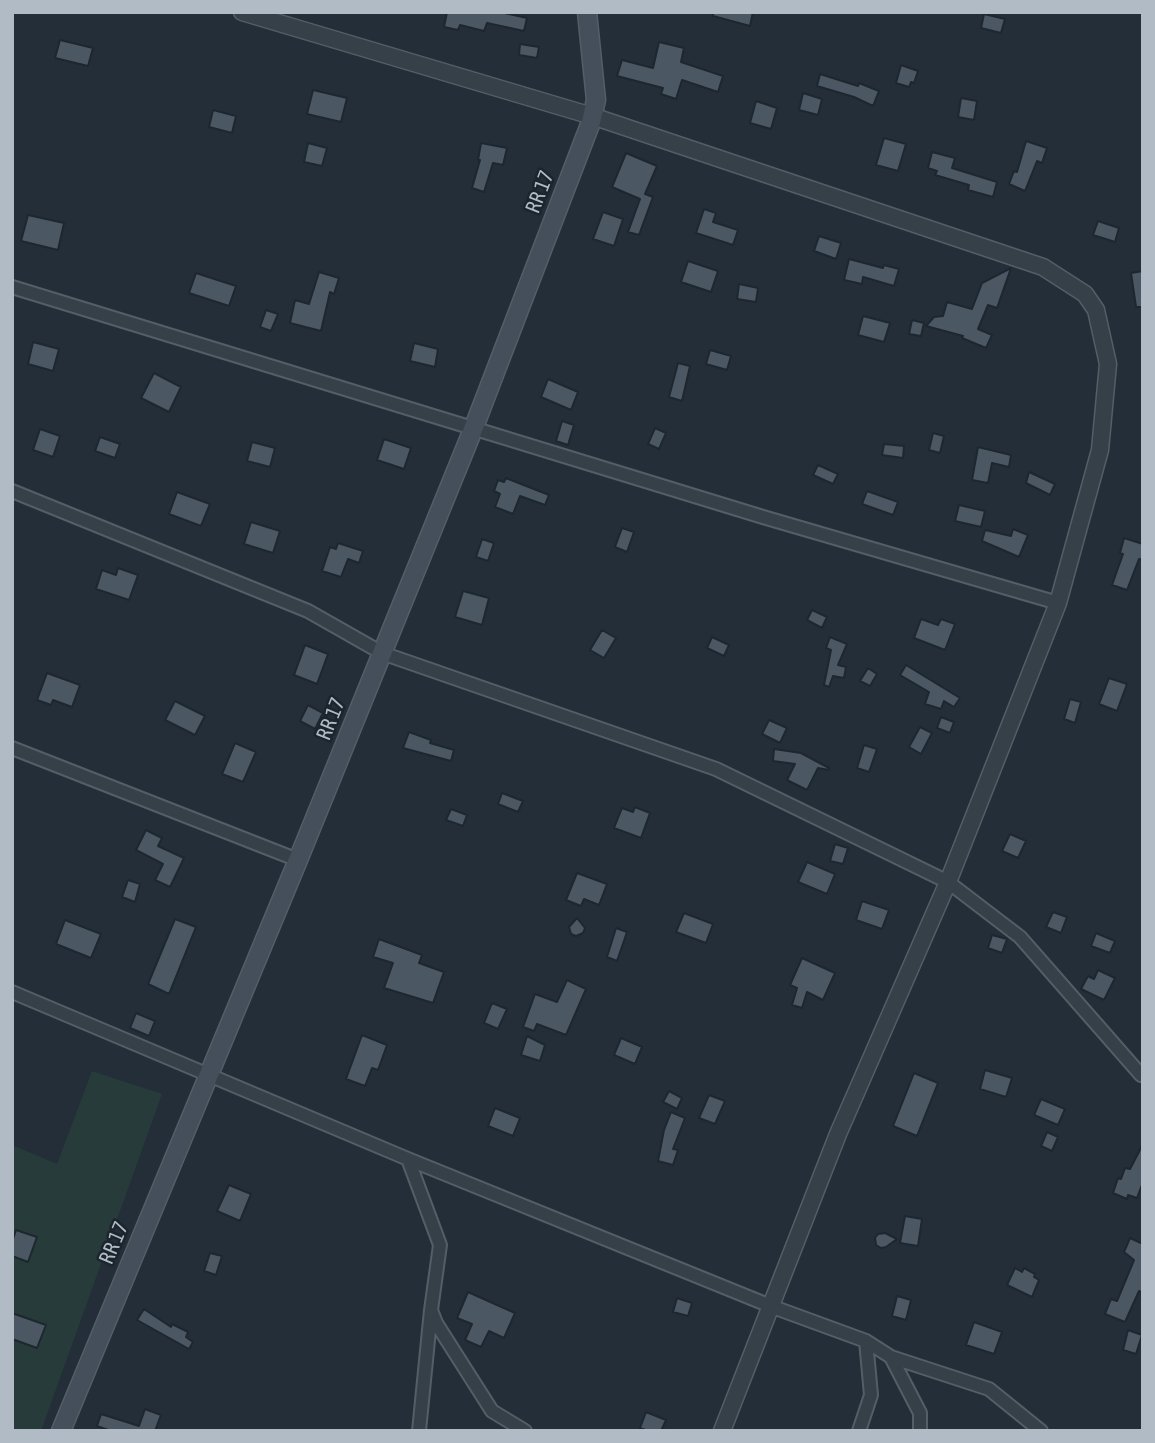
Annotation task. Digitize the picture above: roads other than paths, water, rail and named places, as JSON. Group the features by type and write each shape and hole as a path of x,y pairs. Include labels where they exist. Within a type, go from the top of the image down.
{"main road":[{"name":"RR 17","path":"61,1431 474,427 592,116 596,100 587,12"}],"street":[{"path":"242,12 592,116 1043,267 1085,293 1096,310 1108,364 1100,450 1058,603 948,882 838,1134 773,1307 722,1431"},
{"path":"12,288 1058,603"},
{"path":"12,491 308,611 382,653 716,769 948,882 1020,937 1141,1075 1143,1073"},
{"path":"12,748 298,860"},
{"path":"12,992 408,1159 773,1307 866,1341 891,1357 989,1389 1041,1431"},
{"path":"408,1159 440,1245 419,1431"},
{"path":"431,1310 436,1323 492,1411 525,1431"},
{"path":"859,1431 871,1395 866,1341"},
{"path":"891,1357 920,1413 920,1431"}]}
